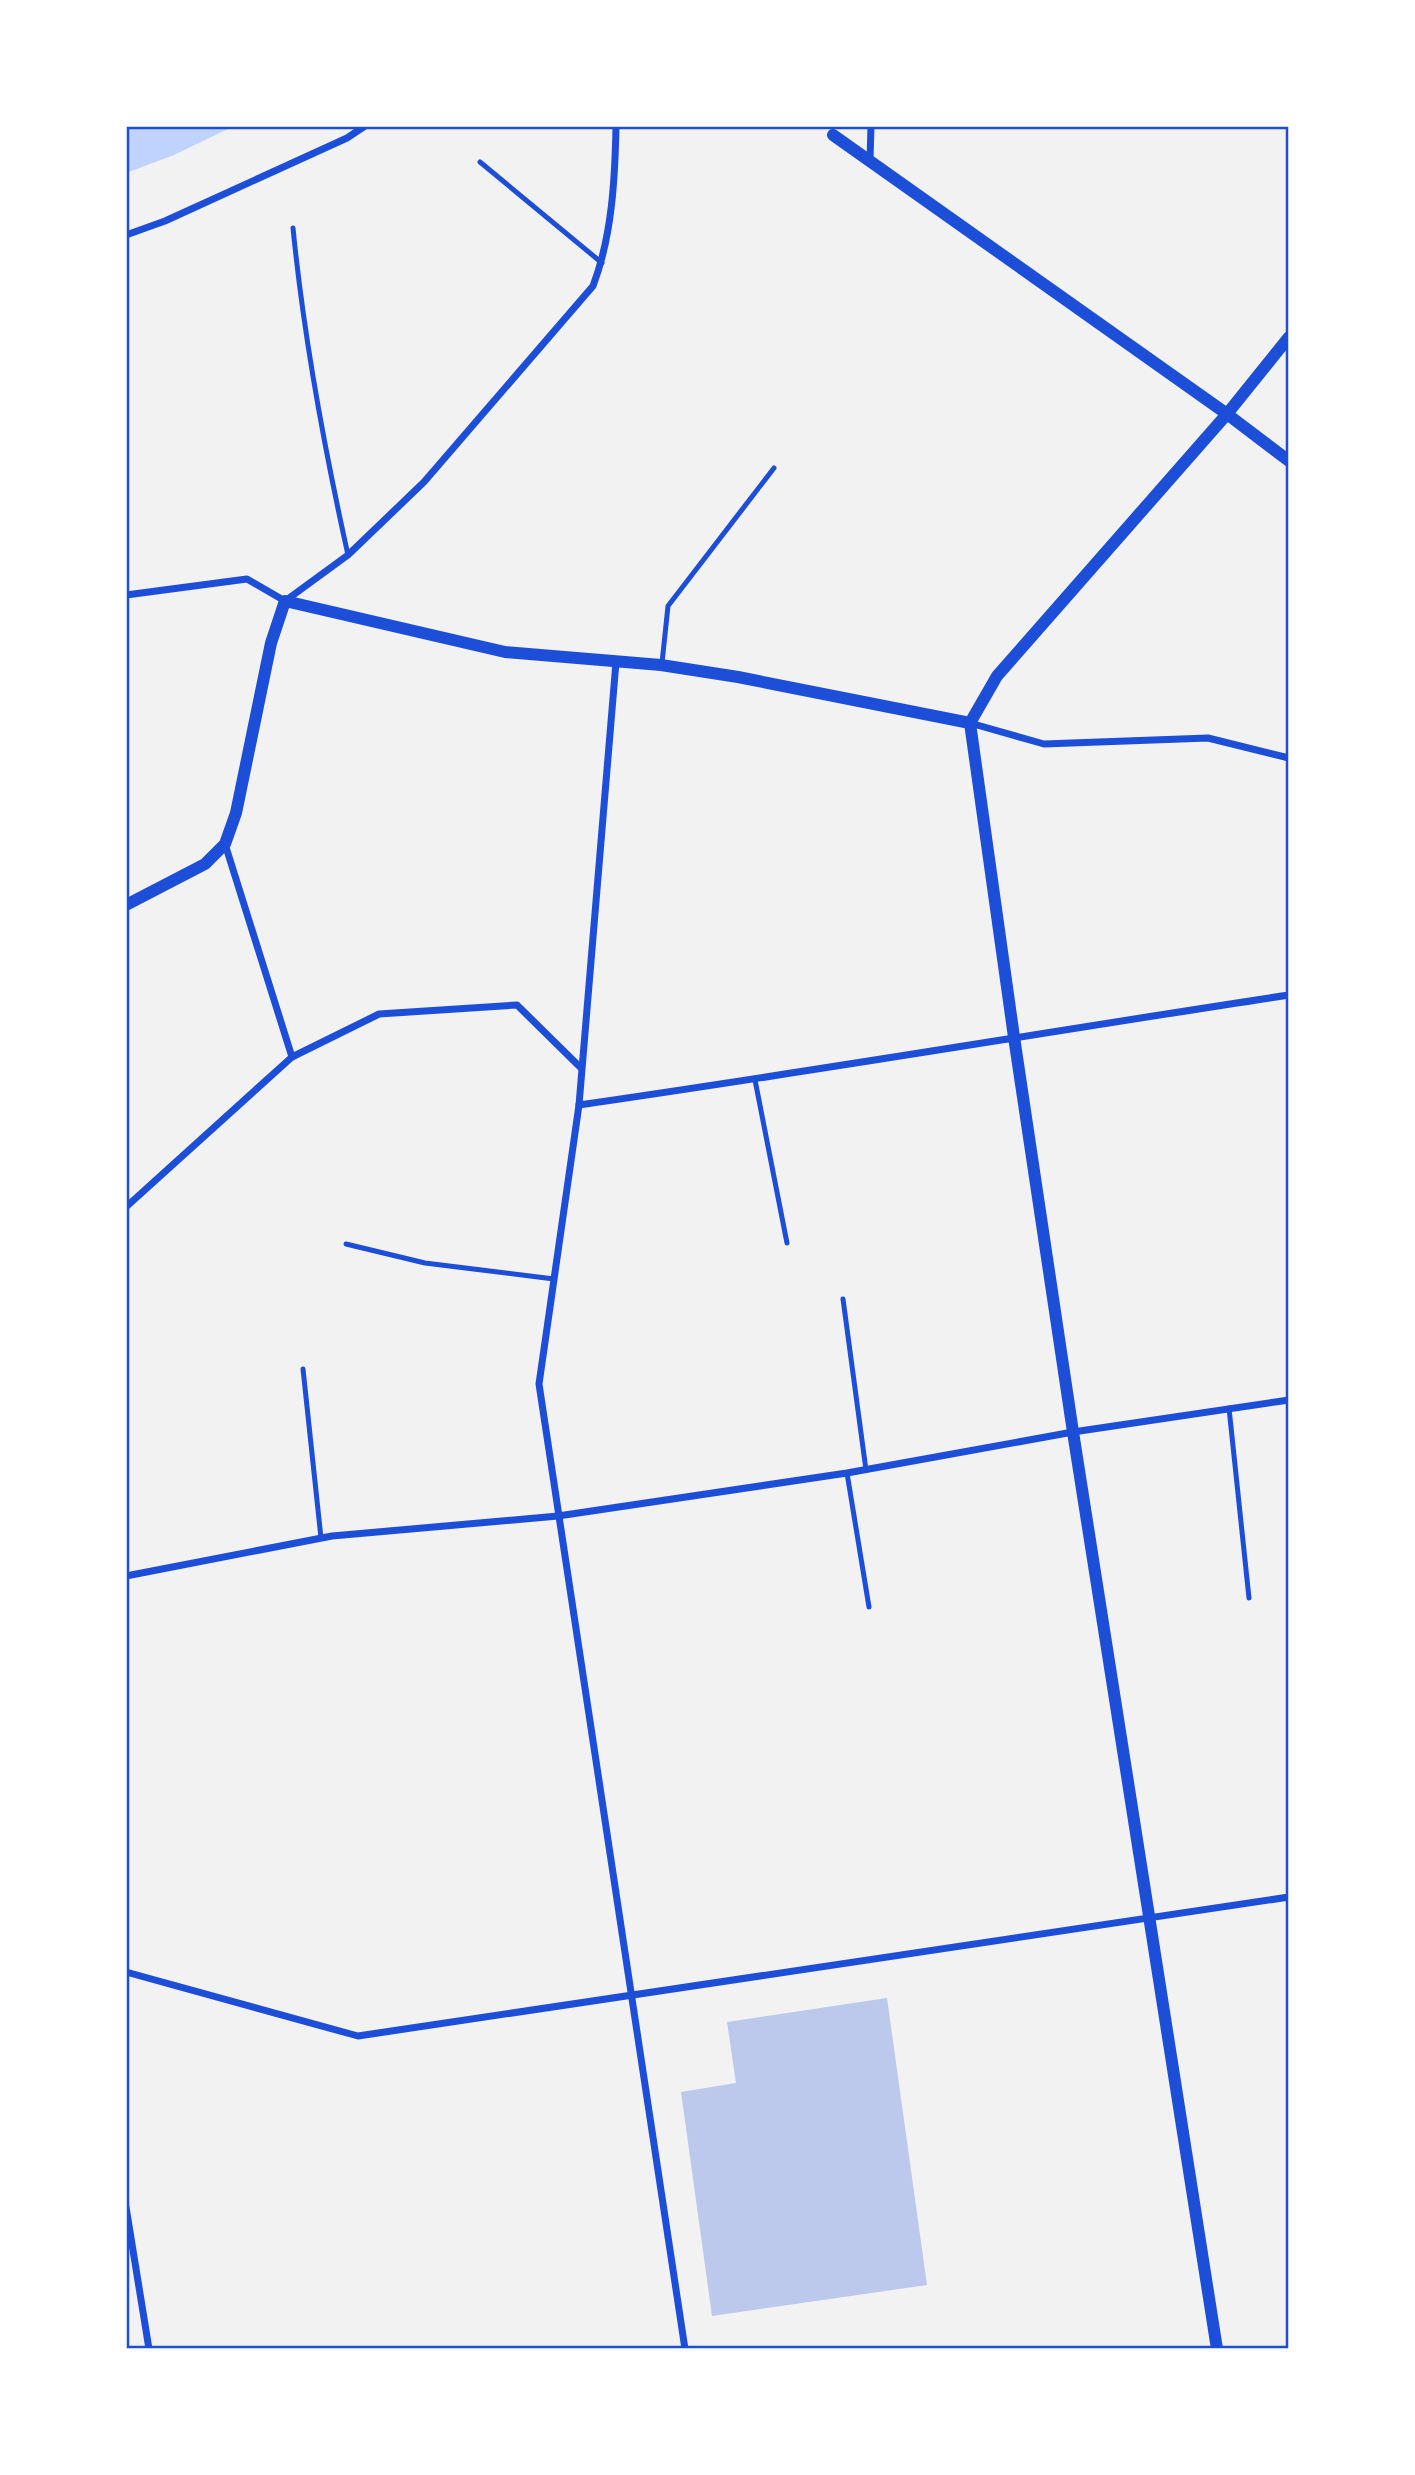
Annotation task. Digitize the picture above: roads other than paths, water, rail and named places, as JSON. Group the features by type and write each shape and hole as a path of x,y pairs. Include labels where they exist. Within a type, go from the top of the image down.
{"street":[{"path":"126,235 165,221 347,138 365,126"},
{"path":"126,905 205,864 225,844 236,813 271,643 285,601 348,555 433,471 593,286 602,263 608,234 616,126"},
{"path":"870,161 871,126"},
{"path":"833,135 1227,414 1289,461"},
{"path":"1217,2349 1073,1432 970,723 997,676 1227,414 1289,337"},
{"path":"126,595 247,579 285,601 505,652 662,665 738,677 970,723 1044,744 1208,737 1289,758"},
{"path":"616,662 579,1105 539,1384 685,2349"},
{"path":"225,844 292,1057"},
{"path":"579,1105 755,1080 1289,995"},
{"path":"126,1207 292,1057 379,1013 516,1004 581,1068"},
{"path":"126,1576 321,1538 558,1516 866,1470 1073,1432 1289,1400"},
{"path":"126,1972 358,2036 1289,1897"},
{"path":"126,2207 149,2349"}],"lane":[{"path":"480,162 602,263"},
{"path":"293,228 305,334 324,449 348,555"},
{"path":"662,665 668,606 774,468"},
{"path":"755,1080 787,1243"},
{"path":"346,1244 425,1263 554,1279"},
{"path":"843,1299 866,1470"},
{"path":"303,1369 321,1538"},
{"path":"1229,1408 1249,1598"},
{"path":"847,1473 869,1607"}],"water":[{"path":"126,126 234,126 174,155 126,173"}]}
